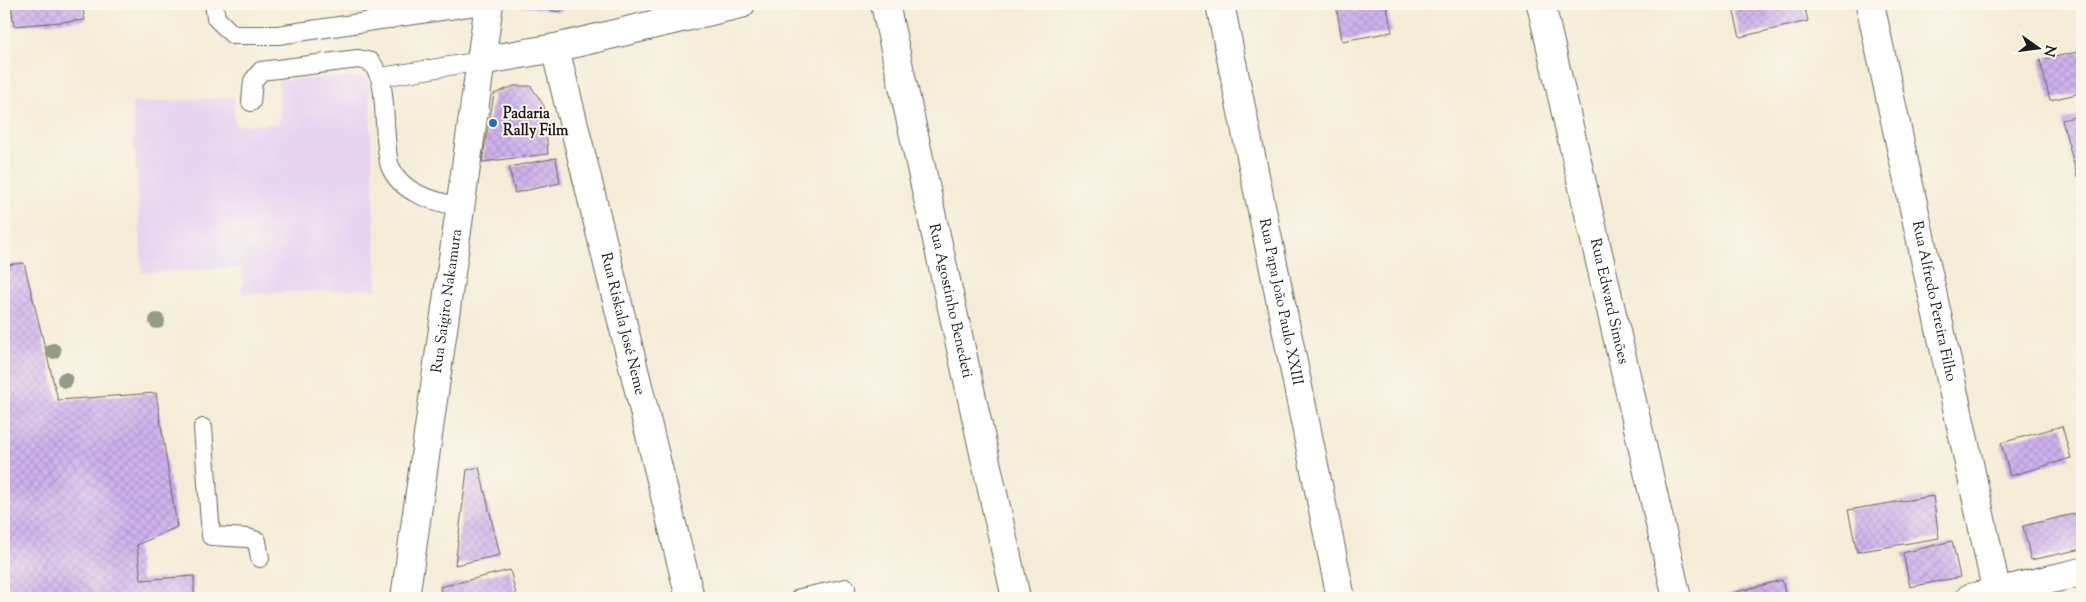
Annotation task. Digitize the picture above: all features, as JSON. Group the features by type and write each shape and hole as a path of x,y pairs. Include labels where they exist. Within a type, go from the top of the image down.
{"street":[{"name":"Rua Saigiro Nakamura","path":"405,598 489,4"},
{"path":"481,61 555,48 742,4"},
{"name":"Rua Agostinho Benedeti","path":"885,4 1016,598"},
{"name":"Rua Papa João Paulo XXIII","path":"1220,4 1341,598"},
{"name":"Rua Edward Simões","path":"1541,4 1677,598"},
{"name":"Rua Alfredo Pereira Filho","path":"1870,4 1997,595"},
{"name":"Rua Riskala José Neme","path":"555,48 690,598"},
{"path":"1970,598 1997,595 2082,572"}],"lane":[{"path":"214,4 216,18 234,35 278,35 489,4"},
{"path":"378,4 391,19"},
{"path":"251,102 253,81 261,71 358,59 371,62 381,77 389,166 400,181 412,191 428,199 460,207"},
{"path":"381,77 481,61"},
{"path":"203,428 211,536 248,538 257,541 260,558"},
{"path":"800,598 846,588"}],"shaded area":[{"path":"369,77 377,289 241,294 243,267 142,273 132,103 233,97 235,125 279,124 278,80"}],"building":[{"path":"11,4 82,4 85,20 14,26"},
{"path":"520,4 563,4 561,12 520,6"},
{"path":"1336,4 1386,4 1392,32 1342,41"},
{"path":"1732,4 1804,4 1808,21 1740,37"},
{"path":"2082,51 2082,93 2050,100 2040,60"},
{"path":"514,86 531,86 544,106 548,154 482,162 494,94"},
{"path":"2082,115 2082,175 2077,176 2062,120"},
{"path":"556,158 560,183 515,193 509,167"},
{"path":"24,263 58,400 156,393 177,527 137,545 141,580 194,576 194,598 4,598 4,265"},
{"path":"2062,426 2071,458 2010,476 2001,443"},
{"path":"479,467 500,555 455,565 467,470"},
{"path":"1933,496 1939,538 1857,552 1848,510"},
{"path":"2078,513 2082,549 2031,560 2023,526"},
{"path":"1952,541 1960,577 1910,587 1903,553"},
{"path":"510,570 517,598 442,598 440,587"},
{"path":"1782,580 1786,598 1713,598"}],"place":[{"name":"Padaria Rally Film","path":"493,123"}]}
